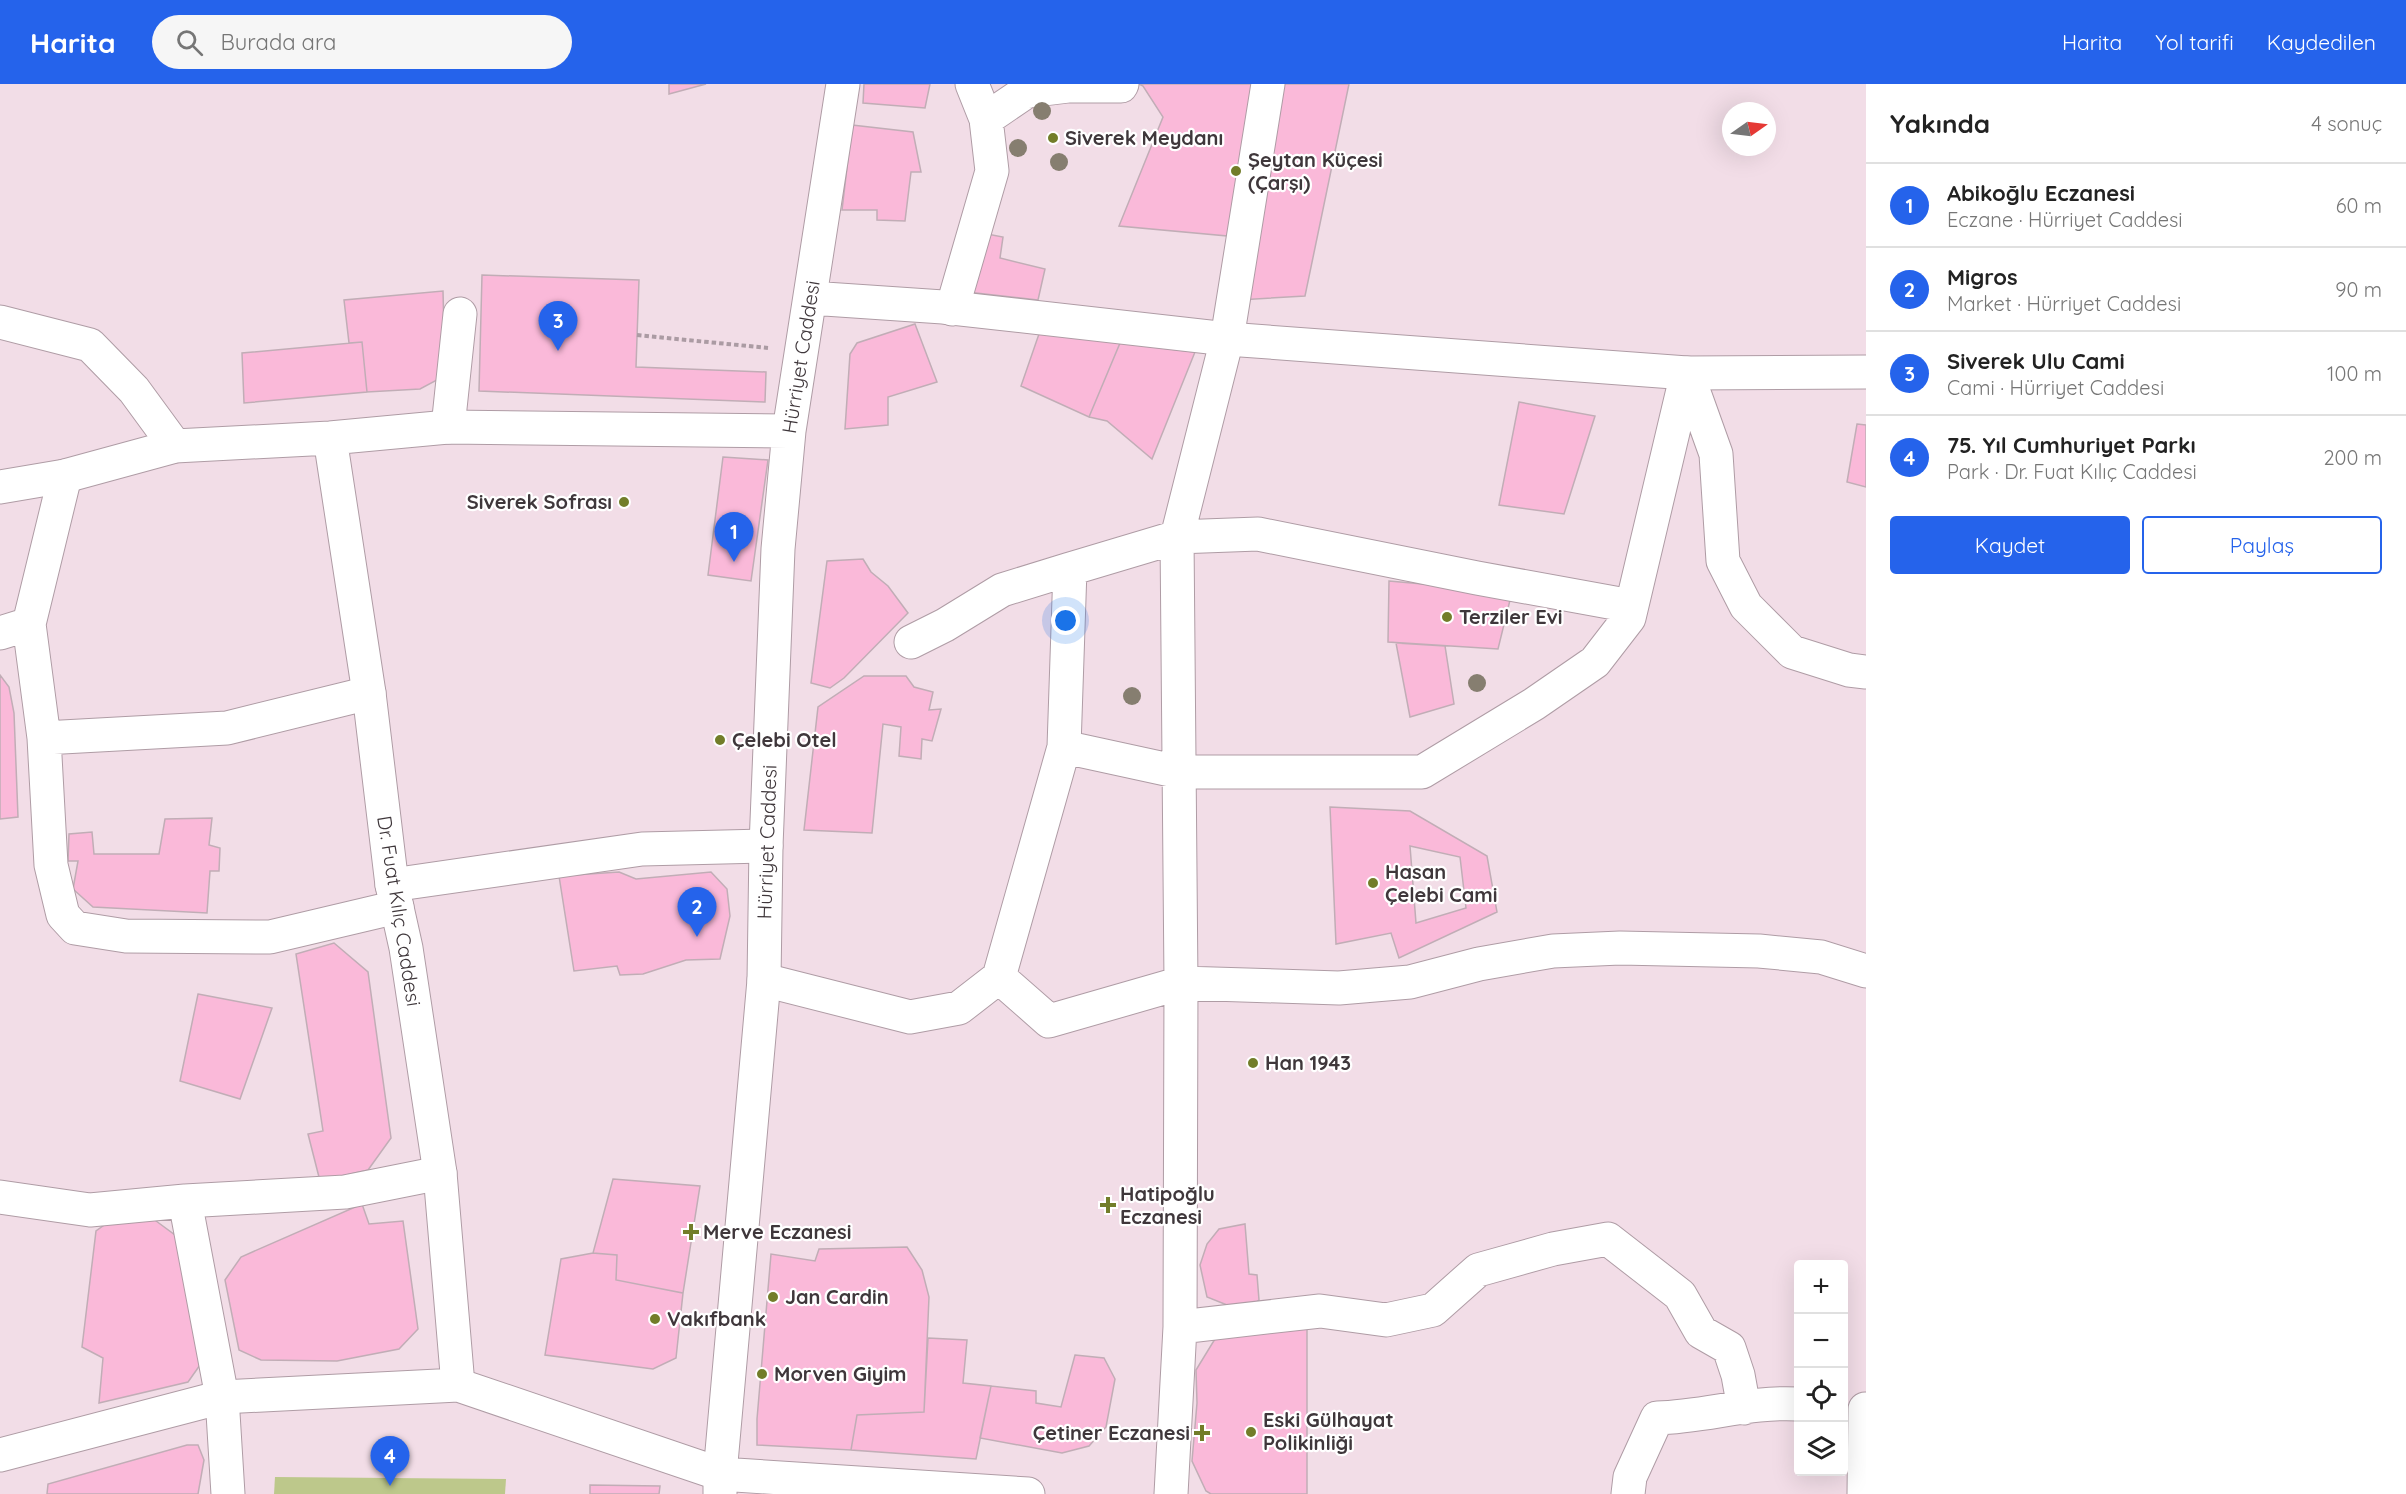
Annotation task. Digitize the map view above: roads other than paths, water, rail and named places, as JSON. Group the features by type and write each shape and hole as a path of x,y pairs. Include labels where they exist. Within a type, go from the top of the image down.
{"street":[{"name":"Hürriyet Caddesi","path":"720,1484 764,980 766,846 778,549 789,431 843,84"},
{"path":"952,309 992,171 986,119 972,84"},
{"path":"986,119 1027,91 1068,86 1121,86 1122,84"},
{"path":"1171,1494 1180,1327 1181,983 1177,537 1227,339 1269,84"},
{"path":"810,298 952,309 1227,339 1687,374 1866,372"},
{"path":"448,427 460,314"},
{"path":"0,322 90,345 134,390 175,446"},
{"path":"1064,747 1179,772 1422,772 1534,704 1595,662 1629,618 1687,374"},
{"path":"1687,374 1716,454 1723,561 1746,606 1792,652 1850,670 1866,672"},
{"path":"0,487 65,476 175,446 330,438 448,427 789,431"},
{"name":"Dr. Fuat Kılıç Caddesi","path":"330,438 369,693 395,896 406,948 440,1173 458,1385"},
{"path":"65,476 15,628 44,738 51,865 63,915 75,928 126,936 270,937 395,896 642,849 766,846"},
{"path":"910,642 945,625 1002,590 1177,537 1258,534 1631,606"},
{"path":"764,980 910,1017 959,1008 999,977 1064,747 1070,568"},
{"path":"44,738 227,728 369,693"},
{"path":"999,977 1049,1021 1181,983 1351,987 1410,982 1479,964 1552,951 1620,948 1759,951 1821,957 1866,971"},
{"path":"0,1197 90,1210 185,1201 345,1192 440,1173"},
{"path":"185,1201 222,1396 228,1494"},
{"path":"1180,1327 1320,1311 1386,1320 1433,1310 1478,1270 1553,1249 1608,1239 1680,1295 1701,1332 1729,1348 1744,1408"},
{"path":"0,1455 222,1396 458,1385 720,1484 1028,1494"},
{"path":"1628,1494 1630,1477 1657,1418 1680,1418 1775,1403 1794,1404"},
{"path":"1858,1408 1864,1494"}],"place":[{"name":"Siverek Meydanı","path":"1053,138"},
{"name":"Şeytan Küçesi (Çarşı)","path":"1236,171"},
{"name":"Siverek Ulu Cami","path":"558,351"},
{"name":"Siverek Sofrası","path":"624,502"},
{"name":"Abikoğlu Eczanesi","path":"734,562"},
{"name":"Terziler Evi","path":"1447,617"},
{"name":"Çelebi Otel","path":"720,740"},
{"name":"Hasan Çelebi Cami","path":"1373,883"},
{"name":"Migros","path":"697,937"},
{"name":"Han 1943","path":"1253,1063"},
{"name":"Hatipoğlu Eczanesi","path":"1108,1205"},
{"name":"Merve Eczanesi","path":"691,1232"},
{"name":"Jan Cardin","path":"773,1297"},
{"name":"Vakıfbank","path":"655,1319"},
{"name":"Morven Giyim","path":"762,1374"},
{"name":"Eski Gülhayat Polikinliği","path":"1251,1432"},
{"name":"Çetiner Eczanesi","path":"1202,1433"},
{"name":"75. Yıl Cumhuriyet Parkı","path":"390,1486"}]}
